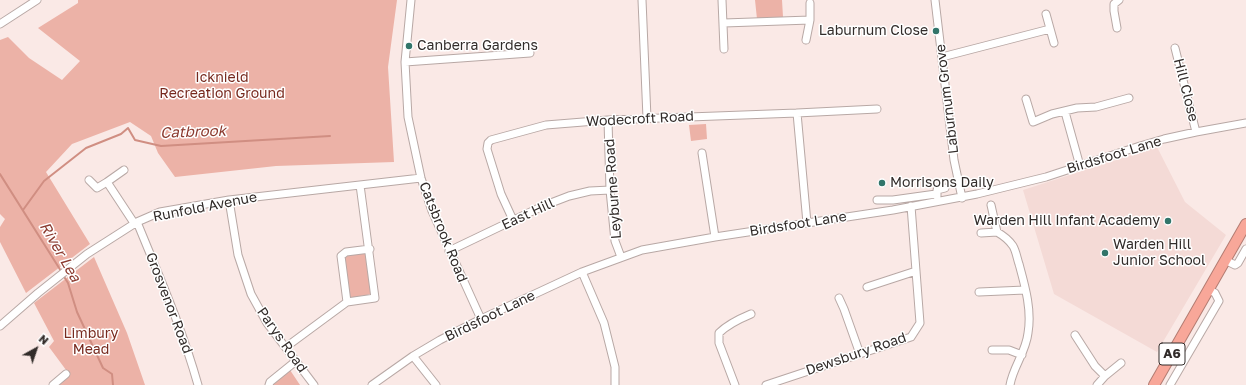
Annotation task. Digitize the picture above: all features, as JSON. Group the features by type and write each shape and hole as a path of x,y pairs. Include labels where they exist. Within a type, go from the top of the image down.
{"highway":[{"name":"A6","path":"1154,385 1246,224"}],"street":[{"path":"0,24 37,0"},
{"name":"Catsbrook Road","path":"411,0 405,62 408,117 420,178 449,251 480,319"},
{"path":"642,0 647,118"},
{"path":"722,0 724,49"},
{"name":"Laburnum Grove","path":"935,0 954,160 962,198"},
{"path":"1118,28 1114,12 1114,4 1119,0"},
{"path":"806,40 810,20 810,3"},
{"path":"1046,14 1054,43"},
{"path":"724,24 810,20"},
{"path":"942,57 1050,29"},
{"name":"Hill Close","path":"1175,48 1196,132"},
{"path":"405,62 530,53"},
{"path":"1026,99 1033,122 1052,114 1077,108 1096,107 1128,98"},
{"name":"Wodecroft Road","path":"513,220 501,194 487,149 488,143 491,140 546,125 608,120 877,109"},
{"path":"1065,112 1080,166"},
{"path":"797,113 807,223"},
{"name":"Leyburne Road","path":"608,120 610,190 615,241 621,257"},
{"name":"Birdsfoot Lane","path":"372,385 413,356 480,319 582,272 642,250 962,198 1046,177 1140,146 1196,132 1246,123"},
{"path":"702,153 715,237"},
{"path":"89,180 97,188 124,170"},
{"name":"Runfold Avenue","path":"0,326 23,305 87,254 136,222 160,212 229,200 420,178"},
{"name":"Grosvenor Road","path":"107,182 136,222 177,318 189,352 198,385"},
{"path":"286,347 347,302 375,298 370,249 360,185"},
{"path":"938,202 936,194 937,190 945,188"},
{"name":"East Hill","path":"449,251 513,220 569,196 590,191 610,190"},
{"path":"877,200 893,200 936,194"},
{"name":"Parys Road","path":"229,200 238,255 251,294 267,323 314,385"},
{"path":"893,200 893,210"},
{"path":"991,205 997,232"},
{"name":"Dewsbury Road","path":"766,385 911,337 920,323 910,206"},
{"path":"982,233 997,232 1007,238 1014,248 1026,290 1030,314 1028,334 1022,355 1012,374 1010,385"},
{"path":"347,302 341,256 346,252 370,249"},
{"path":"1226,260 1235,265 1238,264 1246,249"},
{"path":"867,287 916,271"},
{"path":"582,272 604,323 615,367 616,385"},
{"path":"979,292 1026,290"},
{"path":"1170,385 1219,301 1215,294 1209,290"},
{"path":"839,298 860,354"},
{"path":"735,385 719,343 719,333 724,328 751,314"},
{"path":"1075,334 1095,366 1105,376"},
{"path":"1184,334 1196,341"},
{"path":"992,350 1009,350 1022,355"},
{"path":"413,356 436,385"},
{"path":"269,385 270,382 296,361"},
{"path":"1097,385 1105,376 1121,363"},
{"path":"55,384 66,374"}],"shaded area":[{"name":"Warden Hill Junior School","path":"1157,147 1185,202 1226,235 1157,352 1054,294 1023,190"}],"green space":[{"name":"Icknield Recreation Ground","path":"78,0 397,0 388,67 394,162 276,166 175,177 158,153 151,136 130,122 72,144 46,172 90,244 26,293 0,242 0,227 5,219 0,214 0,40 8,37 29,58 62,80 80,61 38,28 78,3"},
{"path":"755,0 782,0 783,17 757,19"},
{"path":"706,124 707,139 691,141 689,125"},
{"path":"367,253 372,294 350,298 344,255"},
{"name":"Limbury Mead","path":"94,257 127,333 145,385 57,385 69,374 49,347 54,341 34,303"},
{"path":"290,370 300,385 273,385 273,383"}],"waterway":[{"name":"Catbrook","path":"23,210 44,181 86,148 121,134 128,128 135,140 161,146 330,136"},
{"name":"River Lea","path":"0,174 61,271"},
{"name":"River Lea","path":"63,275 68,283 77,312 103,368 112,374 113,385"}],"place":[{"name":"Laburnum Close","path":"936,31"},
{"name":"Canberra Gardens","path":"409,46"},
{"name":"Morrisons Daily","path":"882,183"},
{"name":"Warden Hill Infant Academy","path":"1168,221"},
{"name":"Warden Hill Junior School","path":"1105,253"}]}
